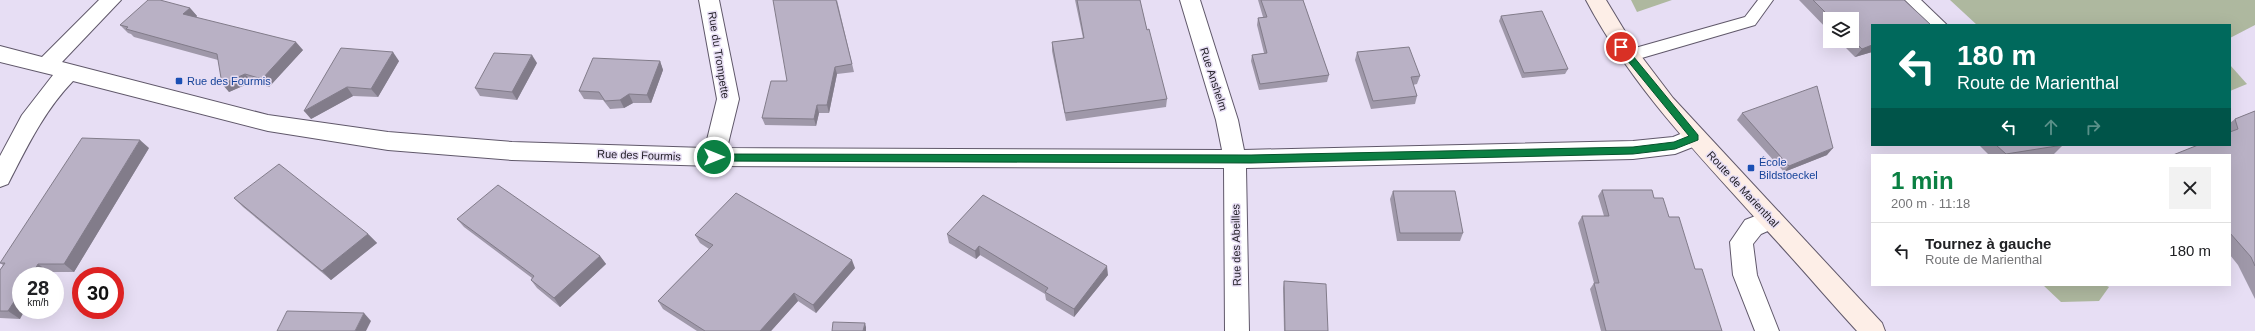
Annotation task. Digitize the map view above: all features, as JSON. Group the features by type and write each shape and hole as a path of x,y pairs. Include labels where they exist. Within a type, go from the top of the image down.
{"street":[{"path":"46,66 111,0"},
{"name":"Rue du Trompette","path":"709,0 728,99 714,157"},
{"name":"Rue Anshelm","path":"1190,0 1212,76 1227,120 1235,159"},
{"name":"Route de Marienthal","path":"1596,0 1609,28 1628,56 1695,137 1873,331"},
{"name":"Rue des Fourmis","path":"0,54 268,123 388,141 512,151 714,157 1235,159 1633,150 1675,145 1695,137"},
{"path":"0,178 31,117 53,87 70,71"},
{"name":"Rue des Abeilles","path":"1235,159 1237,331"},
{"path":"1766,331 1745,275 1741,242 1753,227 1771,219"}],"lane":[{"path":"1628,56 1750,21 1766,0"},
{"path":"1912,0 1939,24"}],"green space":[{"path":"1631,0 1672,0 1637,12"},
{"path":"1950,0 2255,0 2255,25 2231,37 2231,24 1976,24"},
{"path":"2231,66 2247,84 2231,91"},
{"path":"2044,286 2109,287 2099,301 2061,302"}],"building":[{"path":"148,0 160,0 190,8 183,14 296,42 262,79 245,74 222,84 217,54 126,29 128,27 120,25"},
{"path":"773,0 836,0 852,64 835,67 827,105 817,105 814,119 762,118 771,81 787,81"},
{"path":"1077,0 1140,0 1167,99 1065,113 1052,42 1084,38"},
{"path":"1261,0 1303,0 1329,75 1260,84 1252,55 1267,53 1258,18 1267,17"},
{"path":"1813,0 1904,0 1930,24 1871,24 1871,45 1862,49 1859,46 1859,12 1825,12"},
{"path":"1542,11 1568,69 1524,73 1501,16"},
{"path":"1409,47 1420,76 1411,77 1417,96 1373,101 1357,52"},
{"path":"341,48 393,52 371,89 347,87 304,111"},
{"path":"494,53 532,55 512,92 475,88"},
{"path":"593,58 660,61 647,95 629,94 620,100 605,101 599,92 579,91"},
{"path":"1817,86 1833,148 1789,166 1742,113"},
{"path":"2255,111 2255,266 2251,257 2231,234 2231,154 2176,154 2196,146 2231,146 2231,132 2238,129 2235,119"},
{"path":"82,138 140,140 64,264 38,264 36,267 12,267 12,305 8,311 0,311 0,270 5,263 0,263"},
{"path":"1997,146 2057,146 2006,154"},
{"path":"279,164 368,234 322,271 234,198"},
{"path":"498,185 600,256 554,298 531,280 534,276 457,219"},
{"path":"1602,190 1652,190 1654,198 1663,198 1669,217 1679,217 1695,269 1702,269 1722,331 1606,331 1594,283 1599,283 1582,216 1609,216"},
{"path":"1393,191 1455,191 1463,233 1400,233"},
{"path":"736,193 852,260 813,305 794,293 760,331 705,331 658,301 713,245 695,235"},
{"path":"983,195 1107,266 1074,309 1045,292 1048,288 979,246 975,251 947,234"},
{"path":"1284,281 1326,284 1328,331 1285,331"},
{"path":"287,311 364,313 355,331 277,331"},
{"path":"833,322 865,323 863,331 832,331"}],"place":[{"name":"Rue des Fourmis","path":"179,81"},
{"name":"École Bildstoeckel","path":"1751,168"}],"route":[{"path":"714,157 1251,159 1633,150 1675,145 1695,137 1621,47"}]}
